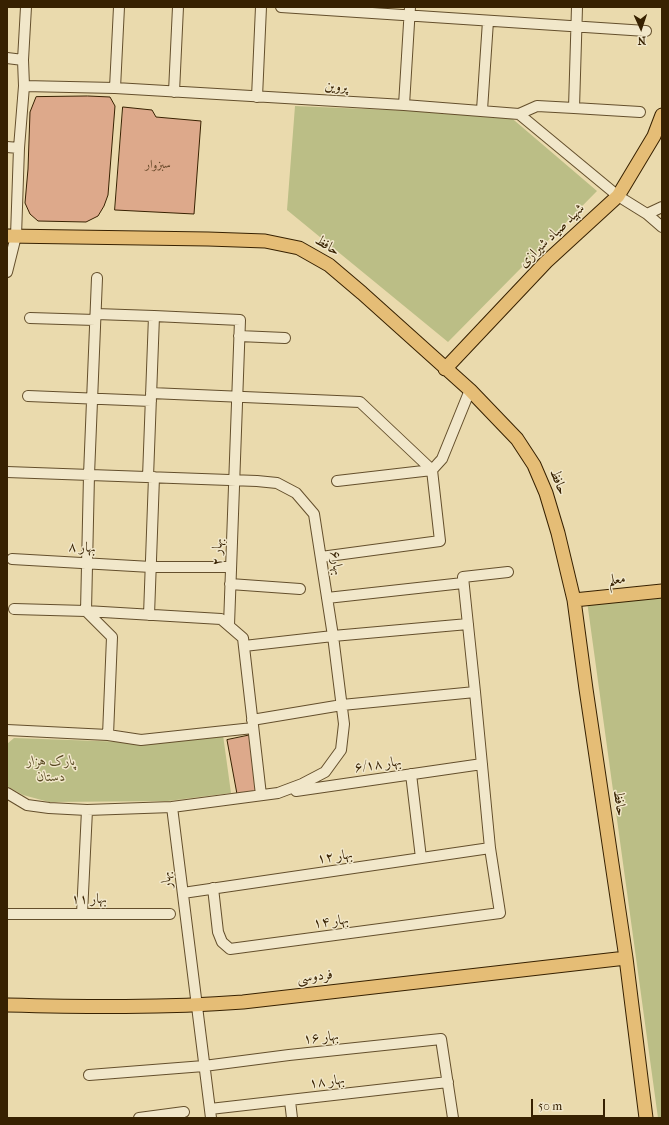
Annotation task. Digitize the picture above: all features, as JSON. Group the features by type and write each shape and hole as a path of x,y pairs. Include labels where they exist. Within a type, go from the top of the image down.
{"main road":[{"name":"شهید صیاد شیرازی","path":"445,369 546,262 618,196 654,136 662,115"},
{"name":"حافظ","path":"11,236 265,241 299,248 329,265 470,390 517,439 534,465 546,493 558,533 574,600 626,958 646,1118"},
{"name":"معلم","path":"574,600 662,591"},
{"name":"فردوسی","path":"7,1005 95,1007 196,1005 243,1002 626,958"}],"street":[{"path":"7,272 24,86 23,60 26,7"},
{"path":"115,88 119,7"},
{"path":"174,92 178,7"},
{"path":"257,97 261,7"},
{"path":"280,7 410,11 488,21 646,31"},
{"path":"574,108 577,7"},
{"path":"404,105 410,11"},
{"path":"482,110 488,21"},
{"path":"7,58 23,60"},
{"name":"پروین","path":"24,86 115,88 482,110 519,114"},
{"path":"640,112 537,106 519,114 618,196 647,214 662,227"},
{"path":"7,147 19,148"},
{"path":"647,214 662,207"},
{"path":"97,278 89,475 86,611 112,637 108,735"},
{"path":"30,318 154,316 151,397 151,567 149,615"},
{"name":"بهار ۲","path":"154,316 240,320 229,625"},
{"path":"239,336 285,338"},
{"path":"336,481 432,470 442,459 470,390"},
{"path":"28,396 92,399 237,396 360,402 432,470 440,542 321,557"},
{"name":"بهار۶","path":"7,472 235,480 277,483 296,493 314,514 342,705 344,724 341,750 325,772 302,784 278,793 172,807"},
{"name":"بهار ۸","path":"12,559 87,562 151,567 231,567"},
{"path":"490,848 463,577 508,572"},
{"path":"327,598 463,583"},
{"path":"230,584 300,589"},
{"path":"14,609 86,611 221,619 229,625 243,638 261,795"},
{"path":"244,646 333,636 468,624"},
{"path":"7,730 108,735 141,740 253,724 342,705 475,692"},
{"name":"بهار ۶/۱۸","path":"278,793 482,764"},
{"path":"411,774 421,858"},
{"path":"7,793 27,805 50,808 87,810 172,807"},
{"name":"بهار","path":"172,807 210,1114"},
{"path":"82,914 87,810"},
{"name":"بهار ۱۲","path":"183,892 490,848"},
{"name":"بهار ۱۴","path":"213,888 218,932 222,942 230,949 500,914 490,848"},
{"name":"بهار ۱۱","path":"7,914 170,914"},
{"name":"بهار ۱۶","path":"89,1075 204,1066 288,1055 441,1039 448,1082"},
{"path":"448,1082 453,1118"},
{"name":"بهار ۱۸","path":"210,1114 290,1100 448,1082"},
{"path":"290,1100 292,1118"},
{"path":"139,1118 184,1112"}],"green space":[{"path":"295,106 508,115 597,191 448,342 287,210"},
{"path":"662,592 662,1118 658,1118 587,601"},
{"name":"پارک هزار دستان","path":"223,735 231,793 168,801 49,802 23,795 7,786 7,744 14,738 126,742"}],"building":[{"path":"36,97 110,97 115,106 108,195 104,206 98,216 86,222 38,221 30,214 25,203 30,112"},
{"path":"123,107 152,110 156,117 201,121 194,214 115,210"},
{"path":"251,735 258,793 237,794 227,740"}]}
